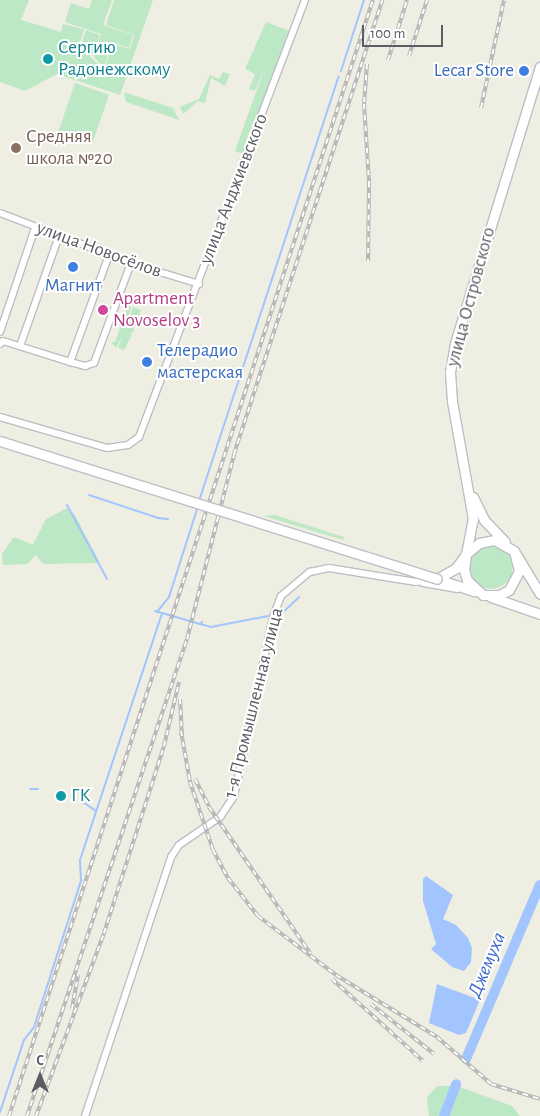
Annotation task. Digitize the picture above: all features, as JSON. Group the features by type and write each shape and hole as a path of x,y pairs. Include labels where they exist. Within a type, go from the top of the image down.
{"street":[{"name":"улица Анджиевского","path":"0,417 92,445 115,448 134,443 144,430 305,0"},
{"name":"улица Островского","path":"466,554 473,519 469,487 454,414 450,372 455,343 510,155 540,67"},
{"name":"улица Новосёлов","path":"0,213 35,228 131,263 199,284"},
{"path":"0,332 35,228"},
{"path":"20,346 59,236"},
{"path":"70,362 109,255"},
{"path":"0,342 20,346 85,366 94,363 131,263"},
{"path":"0,441 437,579 540,614"},
{"path":"469,487 484,520 512,549 540,594"},
{"path":"416,582 481,594 504,593 516,582 520,566 512,549 490,540 479,543 466,554 456,568 437,579"},
{"path":"466,554 465,575 481,594"},
{"name":"1-я Промышленная улица","path":"85,1116 171,857 180,845 220,817 234,796 273,617 281,596 310,572 329,568 416,582 437,579"}],"green space":[{"path":"0,0 29,0 21,20 61,32 63,24 84,29 79,46 104,70 113,44 130,49 134,35 106,25 114,0 153,0 120,95 57,74 25,91 0,82"},
{"path":"92,0 112,0 103,25 133,35 129,48 112,42 104,68 94,57 101,34 65,22 71,3 89,9"},
{"path":"266,22 290,31 244,153 240,153 235,151 266,64 255,91 249,89 255,74 245,69"},
{"path":"86,30 100,35 93,56 81,45"},
{"path":"223,72 230,74 225,86 211,78 205,103 198,101 183,114 180,107 199,99 210,75 219,79"},
{"path":"75,83 109,95 92,143 58,131"},
{"path":"124,92 173,108 179,120 126,102"},
{"path":"128,305 131,307 128,321 133,307 141,310 136,323 131,324 134,328 133,333 129,332 132,335 124,350 118,348 122,336 116,348 111,342 115,342 126,311 124,309"},
{"path":"67,508 75,515 100,563 43,564 36,555 27,564 3,565 2,554 14,537 33,545 46,519"},
{"path":"275,515 344,537 343,540 264,516"},
{"path":"490,543 503,547 509,553 513,566 509,579 503,585 490,589 477,585 471,579 467,566 471,553 477,547"},
{"path":"437,1086 457,1086 512,1106 520,1116 429,1116 427,1097"}],"water":[{"path":"426,876 453,895 443,919 456,925 468,938 472,948 471,962 464,971 452,967 431,949 436,944 423,901 423,879"},
{"path":"437,984 480,1000 466,1033 459,1035 429,1023"}],"waterway":[{"path":"341,71 364,0"},
{"path":"199,501 339,76"},
{"path":"89,495 158,518 168,519"},
{"path":"67,505 107,579"},
{"path":"157,612 169,597 198,506"},
{"path":"281,614 299,597"},
{"path":"155,611 200,624 202,622"},
{"path":"0,1112 24,1040 34,1027 81,881 80,860 162,613"},
{"path":"200,624 211,627 268,616"},
{"path":"30,789 38,789"},
{"path":"83,802 96,811"},
{"name":"Джемуха","path":"466,1059 540,885"},
{"name":"Джемуха","path":"444,1116 456,1084"}],"railway":[{"path":"9,1116 373,0"},
{"path":"27,1116 187,639 234,454 382,0"},
{"path":"388,60 407,0"},
{"path":"409,56 427,0"},
{"path":"481,108 504,0"},
{"path":"367,64 364,104 369,182 368,261"},
{"path":"36,1116 104,933 164,746 179,682"},
{"path":"180,699 182,736"},
{"path":"181,731 190,782 213,850 228,878 258,916 336,975 437,1037 491,1084 540,1099"},
{"path":"195,779 209,807 310,953"},
{"path":"72,1009 78,975"},
{"path":"332,979 423,1061"},
{"path":"371,1004 434,1054"}],"place":[{"name":"Сергию Радонежскому","path":"48,59"},
{"name":"Lecar Store","path":"524,71"},
{"name":"Средняя школа №20","path":"16,148"},
{"name":"Магнит","path":"73,267"},
{"name":"Apartment Novoselov 3","path":"103,310"},
{"name":"Телерадио мастерская","path":"147,362"},
{"name":"ГК","path":"61,796"}]}
